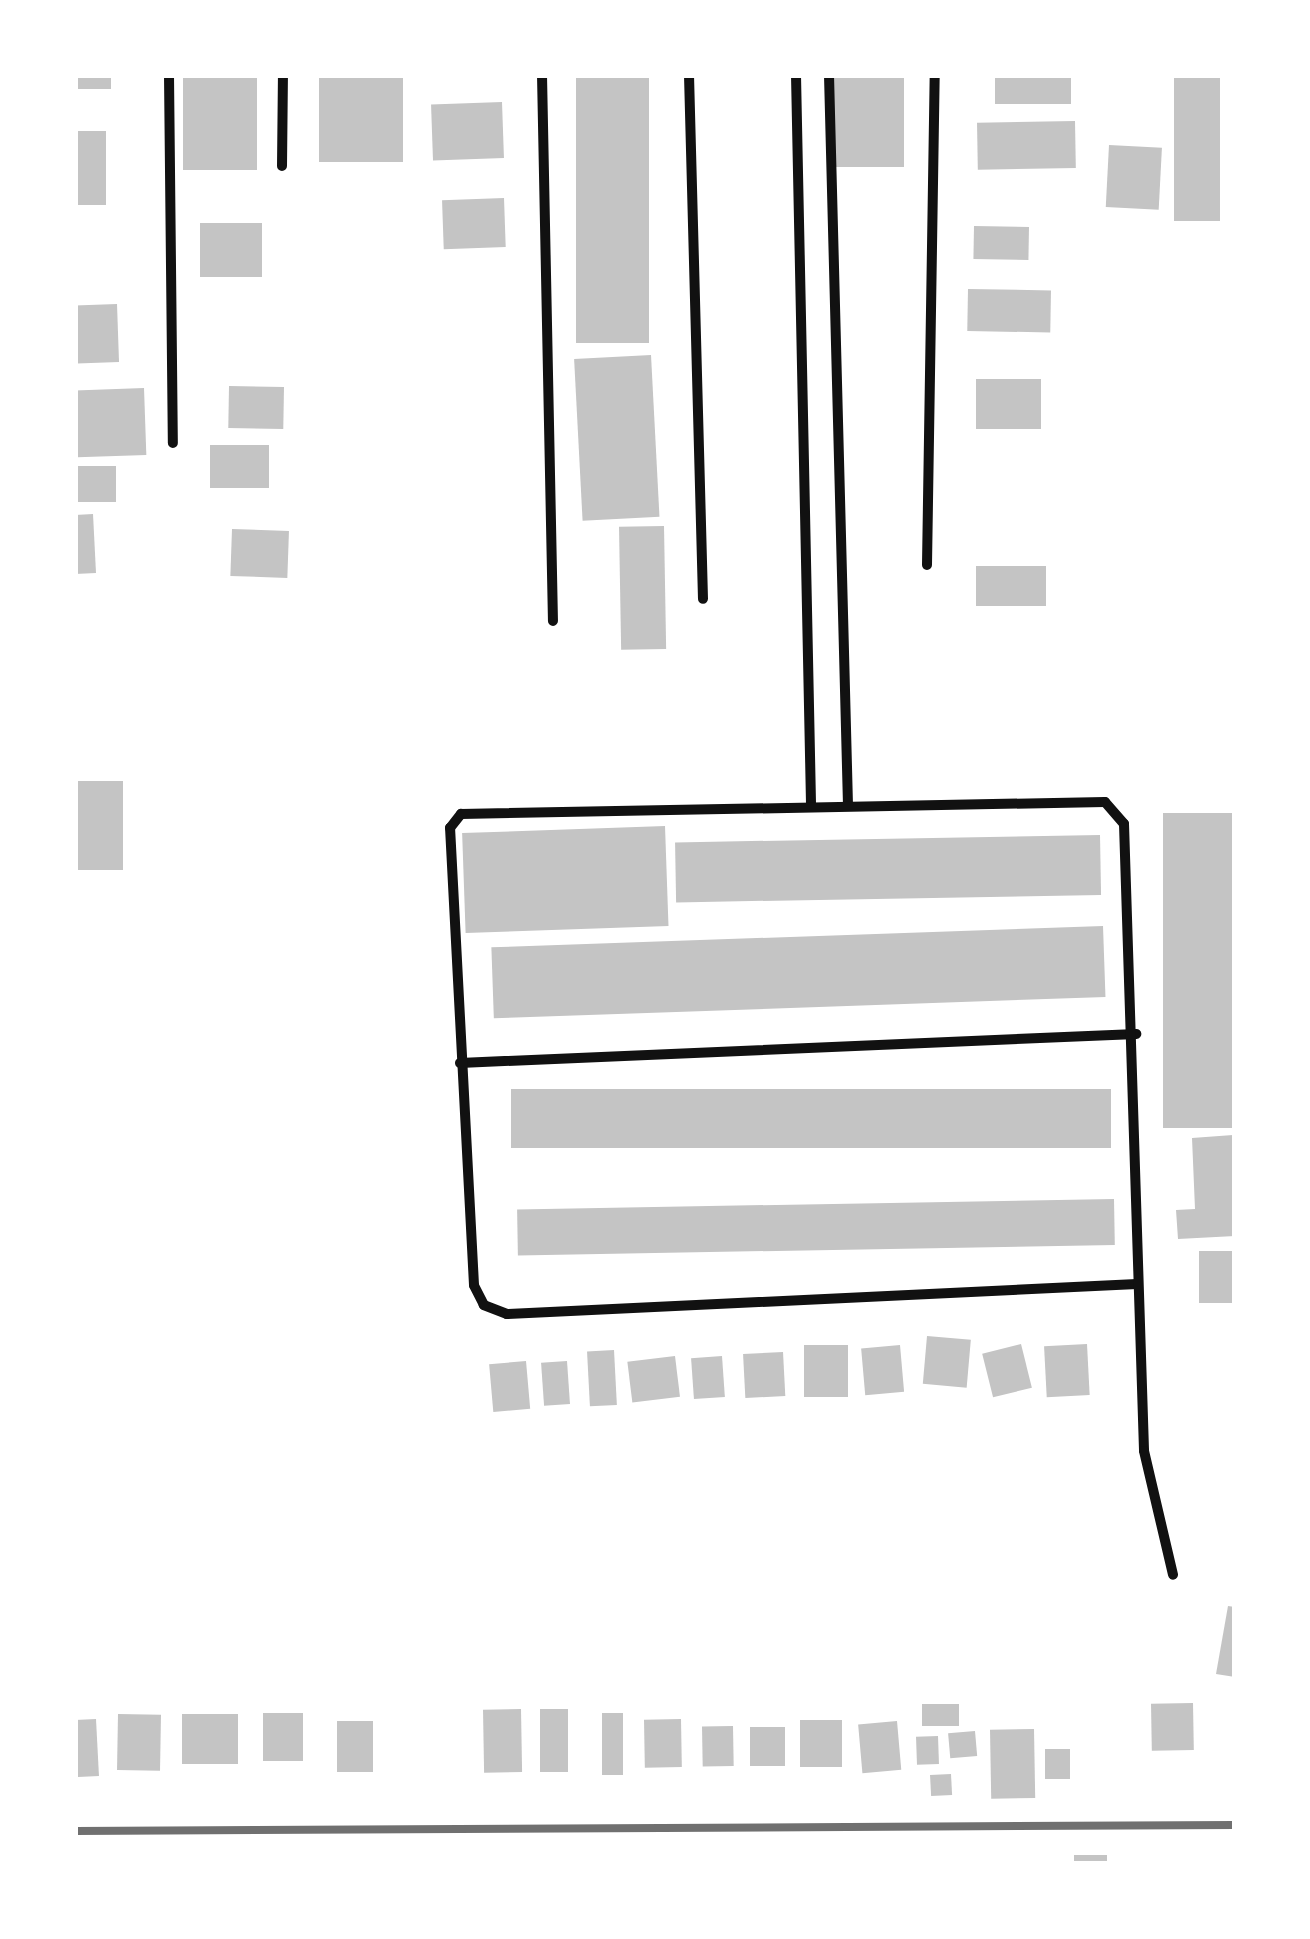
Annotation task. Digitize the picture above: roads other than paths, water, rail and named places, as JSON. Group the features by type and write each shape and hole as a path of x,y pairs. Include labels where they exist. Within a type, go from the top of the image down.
{"street":[{"path":"169,75 173,443"},
{"path":"282,75 282,166"},
{"path":"542,75 554,621"},
{"path":"689,75 703,599"},
{"path":"796,75 810,805"},
{"path":"829,75 848,806"},
{"path":"927,566 935,75"},
{"path":"1137,1284 507,1314 484,1305 474,1285 446,841 461,814 1105,802 1124,824 1136,1034 1137,1284 1144,1451 1173,1575"},
{"path":"460,1063 1136,1034"}],"railway":[{"path":"75,1831 1235,1825"}]}
